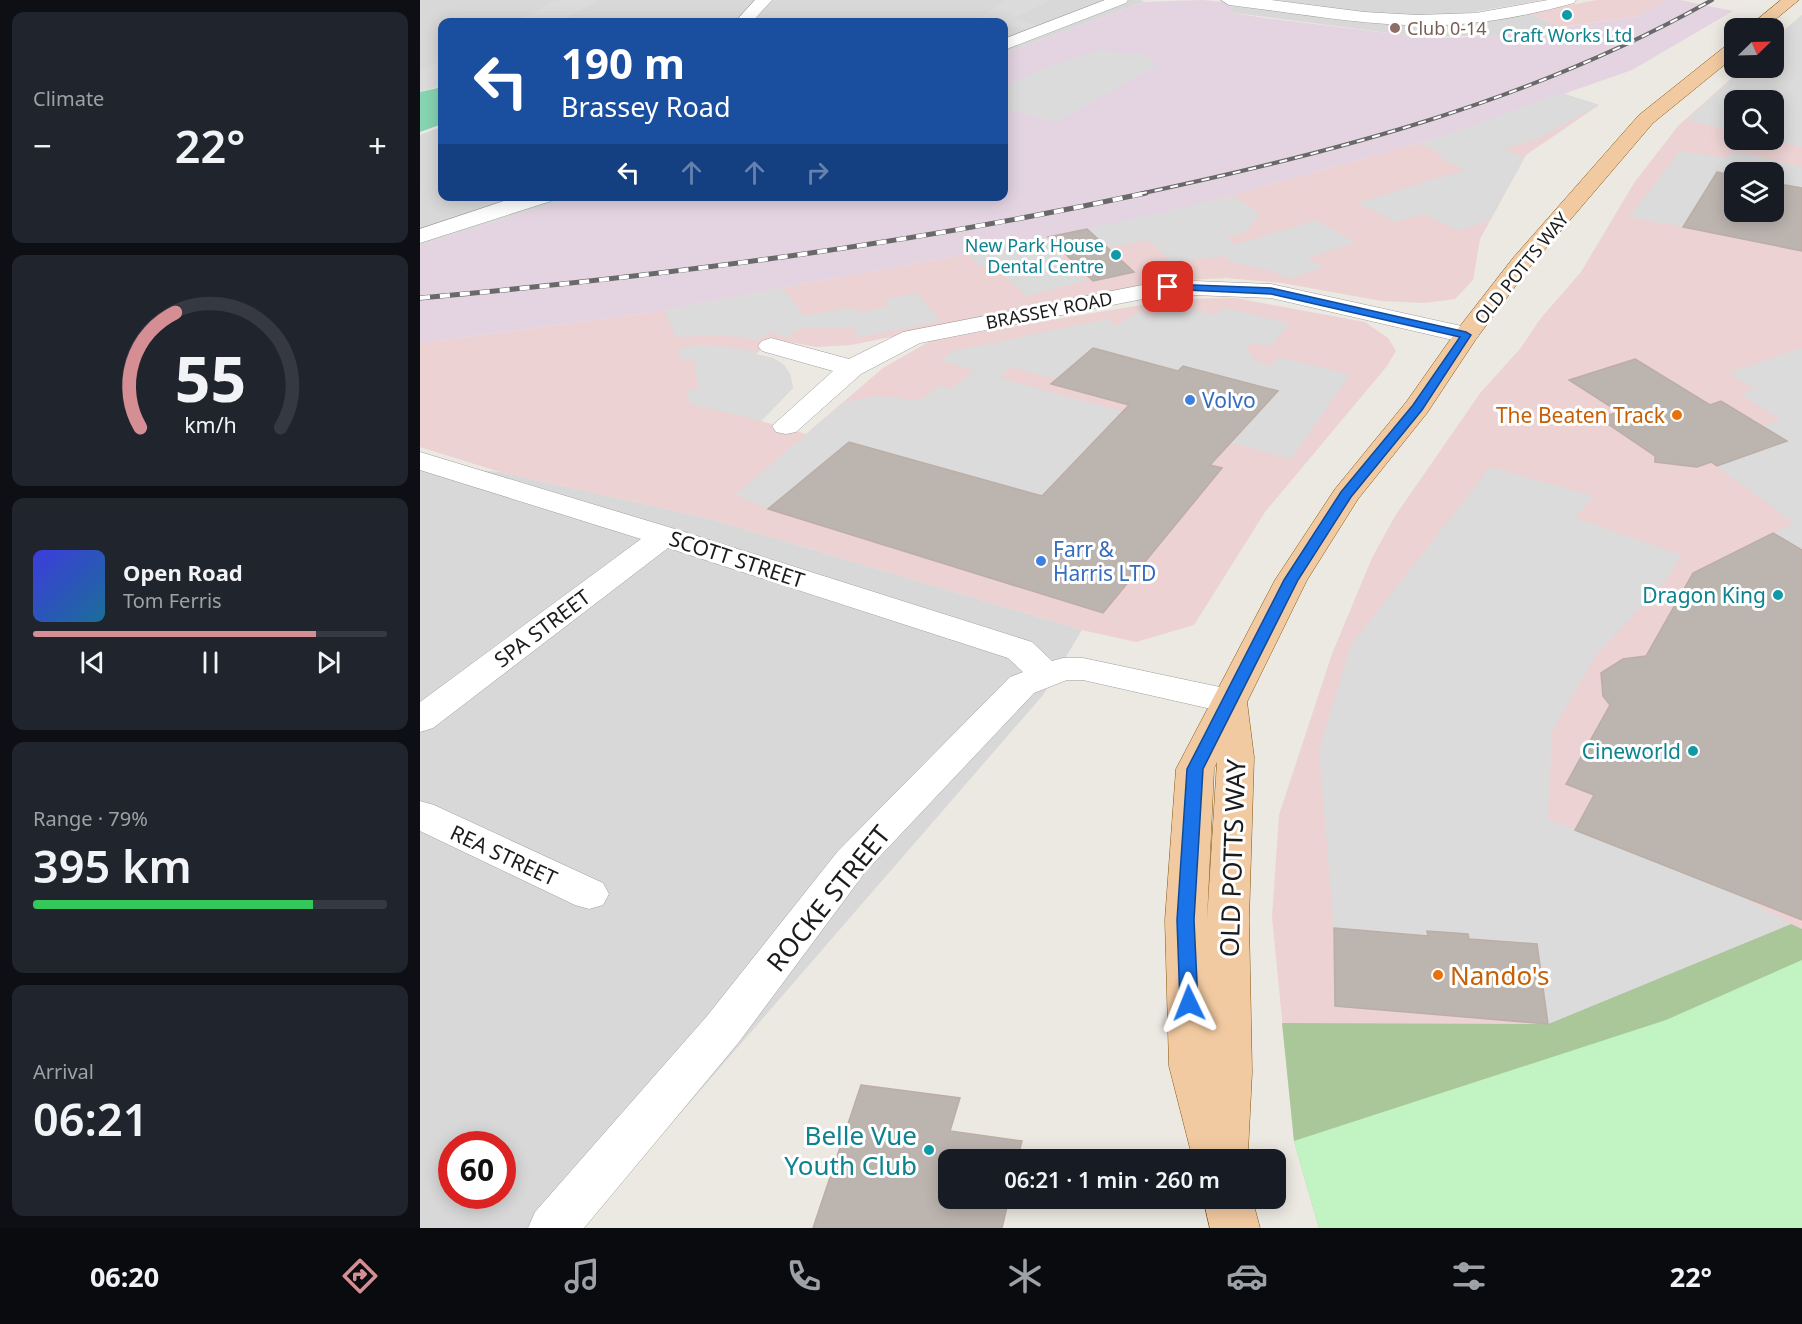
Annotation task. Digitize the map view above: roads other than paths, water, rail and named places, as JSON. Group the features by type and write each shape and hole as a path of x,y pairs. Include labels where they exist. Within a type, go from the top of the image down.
{"main road":[{"path":"1768,18 1791,0"},
{"name":"OLD POTTS WAY","path":"1214,1149 1192,1066 1186,920 1195,769 1291,580 1346,495 1418,407 1466,335 1521,263 1646,119 1724,56"},
{"name":"OLD POTTS WAY","path":"1224,1149 1228,1072 1228,920 1236,757 1229,701"},
{"path":"1230,1209 1235,1228"}],"street":[{"path":"747,18 764,0"},
{"path":"1008,43 1120,0"},
{"path":"1229,0 1383,17 1446,20 1499,14 1568,0"},
{"path":"420,236 527,201"},
{"path":"420,221 443,228"},
{"name":"BRASSEY ROAD","path":"786,426 852,368 912,337 1168,287 1271,291 1466,335"},
{"path":"771,346 852,368"},
{"name":"SCOTT STREET","path":"420,461 1020,650 1046,674"},
{"name":"SPA STREET","path":"420,720 664,536"},
{"name":"ROCKE STREET","path":"553,1228 723,1029 852,861 1022,685 1063,669 1083,669 1229,701"},
{"name":"REA STREET","path":"420,816 589,894"}],"railway":[{"path":"1139,194 1287,160 1433,119 1576,67 1712,0"},
{"path":"420,298 603,280 784,257 966,228 1146,193"}],"place":[{"name":"Craft Works Ltd","path":"1567,15"},
{"name":"Club 0-14","path":"1395,28"},
{"name":"New Park House Dental Centre","path":"1116,255"},
{"name":"Volvo","path":"1190,400"},
{"name":"The Beaten Track","path":"1677,415"},
{"name":"Farr & Harris LTD","path":"1041,561"},
{"name":"Dragon King","path":"1778,595"},
{"name":"Cineworld","path":"1693,751"},
{"name":"Nando's","path":"1438,975"},
{"name":"Belle Vue Youth Club","path":"929,1150"}]}
